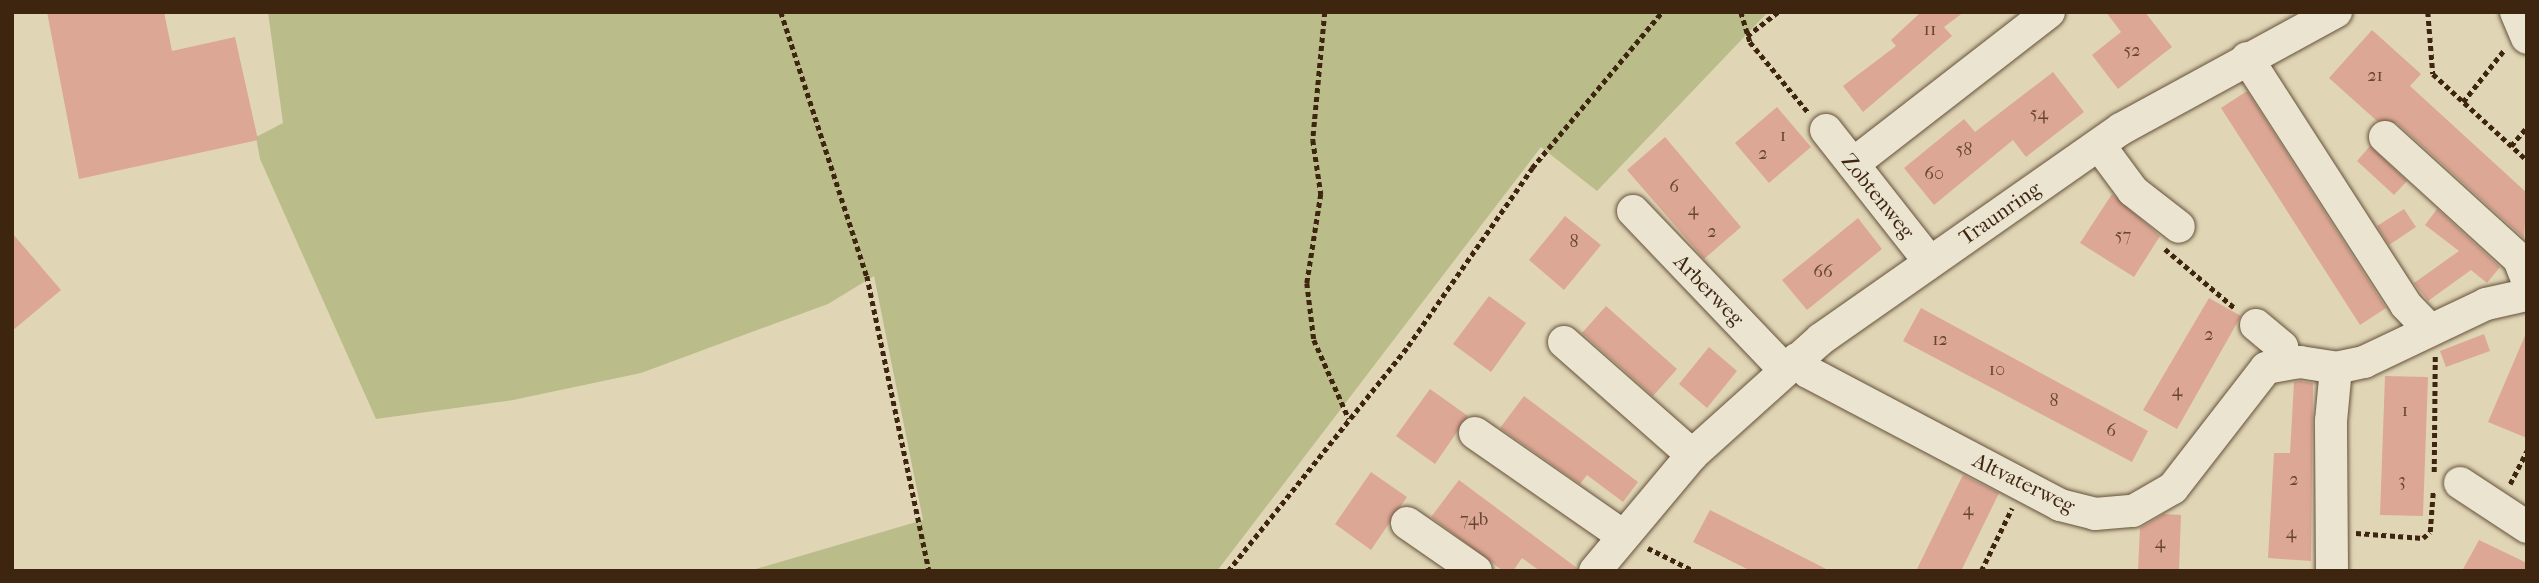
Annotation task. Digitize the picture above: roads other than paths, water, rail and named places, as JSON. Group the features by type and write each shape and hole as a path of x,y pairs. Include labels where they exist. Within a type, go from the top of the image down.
{"street":[{"path":"1853,164 1981,61 2049,12"},
{"name":"Traunring","path":"1595,571 1622,535 1692,455 1791,364 1930,262 2099,145 2247,58 2336,12"},
{"path":"2247,58 2406,305 2427,327"},
{"name":"Zobtenweg","path":"1826,130 1930,262"},
{"path":"2385,137 2519,259 2527,280"},
{"path":"2099,145 2133,191 2179,227"},
{"name":"Arberweg","path":"1633,211 1791,364"},
{"path":"2256,325 2282,346 2286,362 2336,369 2364,362 2427,327 2486,304 2527,295"},
{"path":"1564,342 1692,455"},
{"name":"Altvaterweg","path":"1791,364 2060,505 2095,514 2153,503 2192,467 2242,392 2266,368 2286,362"},
{"path":"2332,571 2336,369"},
{"path":"1475,433 1622,535"},
{"path":"2460,483 2500,504 2506,515 2527,527"},
{"path":"1407,523 1476,571"}]}
